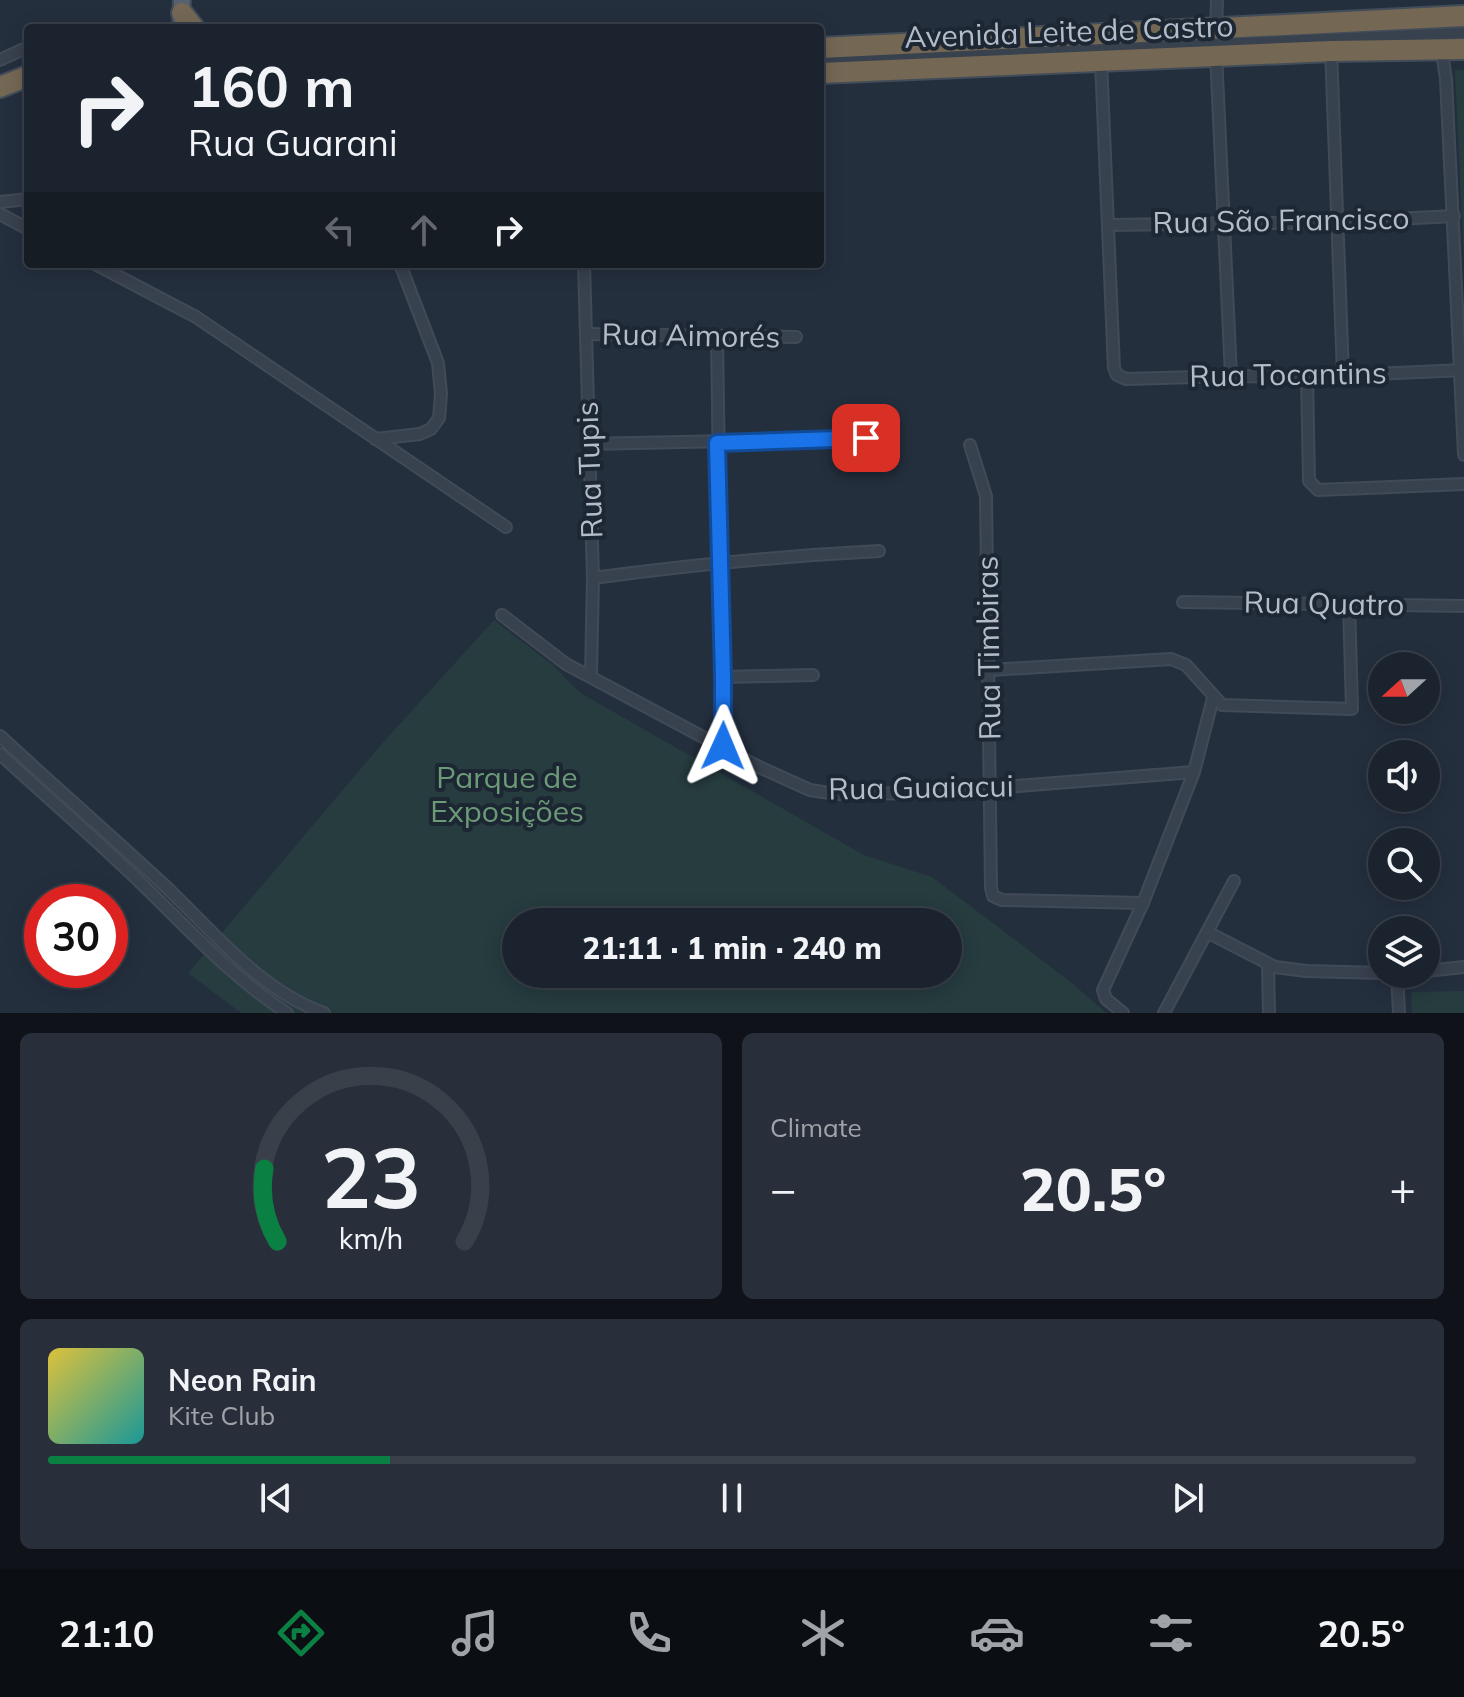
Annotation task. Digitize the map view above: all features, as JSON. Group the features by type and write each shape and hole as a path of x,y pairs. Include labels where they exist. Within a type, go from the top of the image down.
{"highway":[{"name":"Avenida Leite de Castro","path":"824,73 1101,61 1216,43 1439,34 1464,16"},
{"name":"Avenida Leite de Castro","path":"824,48 1216,43 1439,34 1464,49"},
{"path":"0,87 24,78"}],"street":[{"path":"1217,0 1222,222 1231,376"},
{"path":"1464,33 1439,34 1446,79 1464,455"},
{"path":"1331,38 1343,375"},
{"path":"824,62 1216,43"},
{"path":"0,60 24,49"},
{"path":"1101,61 1108,225"},
{"path":"0,202 24,199"},
{"path":"0,214 24,227"},
{"name":"Rua São Francisco","path":"1108,225 1337,222 1454,216"},
{"name":"Rua Tocantins","path":"1108,225 1114,368 1117,375 1126,379 1307,377 1462,370"},
{"path":"103,268 196,317 506,527"},
{"path":"375,439 420,434 431,429 439,418 441,394 438,363 402,268"},
{"name":"Rua Tupis","path":"584,268 593,578 591,675"},
{"name":"Rua Aimorés","path":"586,334 796,337"},
{"path":"717,337 723,746"},
{"path":"1307,377 1309,481 1312,486 1318,490 1464,484"},
{"path":"587,444 866,438"},
{"name":"Rua Timbiras","path":"970,445 986,496 993,896 1002,900 1143,903"},
{"path":"593,578 720,561 879,551"},
{"name":"Rua Quatro","path":"1183,602 1464,606"},
{"path":"990,670 1171,659 1186,665 1222,705 1352,709 1349,604"},
{"name":"Rua Guaiacui","path":"502,615 566,664 810,790 836,794 929,793 1194,772"},
{"path":"723,677 813,675"},
{"path":"1123,1013 1109,1003 1103,990 1143,903 1194,772 1213,698"},
{"path":"0,736 152,873 234,953 282,992 324,1013"},
{"path":"0,754 201,943 266,1000 287,1013"},
{"path":"142,885 152,873"},
{"path":"1164,1013 1234,881"},
{"path":"180,921 190,909"},
{"path":"1207,932 1268,964 1306,971 1368,973"},
{"path":"1268,964 1269,1013"},
{"path":"1440,970 1464,967"},
{"path":"1398,988 1399,1013"}],"green space":[{"path":"1455,70 1464,70 1464,263"},
{"name":"Parque de Exposições","path":"494,620 553,665 579,692 864,855 932,877 1072,983 1106,1013 241,1013 188,973 379,747"},
{"path":"1464,991 1464,1013 1412,1013 1411,992"}],"route":[{"path":"723,746 717,443 866,438"}]}
